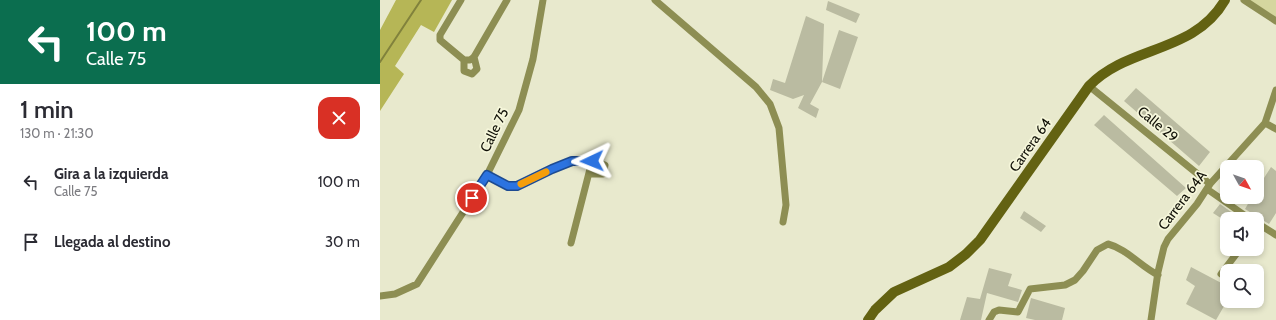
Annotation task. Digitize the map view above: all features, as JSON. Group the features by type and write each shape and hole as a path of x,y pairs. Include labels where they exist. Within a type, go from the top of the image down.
{"street":[{"path":"461,0 440,35 440,40 464,60 470,60 474,57 507,0"},
{"name":"Calle 75","path":"380,296 395,294 417,284 487,175 519,110 533,59 543,0"},
{"path":"655,0 756,87 770,104 779,128 786,205 783,222"},
{"name":"Carrera 64","path":"868,320 875,310 894,292 949,267 975,245 1089,86 1109,69 1185,38 1210,20 1225,0"},
{"path":"1244,0 1276,21"},
{"path":"464,60 464,71 472,74 477,69 474,57"},
{"name":"Calle 29","path":"1089,86 1241,212"},
{"name":"Carrera 64A","path":"1151,320 1158,275 1164,247 1168,239 1198,204 1208,186 1265,122 1276,90"},
{"path":"1265,122 1276,128"},
{"path":"487,175 508,186 517,186 572,161 592,161 605,165 604,171 600,175 589,174"},
{"path":"571,243 592,161"},
{"path":"1264,229 1276,236"},
{"path":"989,320 994,312 999,310 1018,312 1030,290 1065,286 1075,280 1097,250 1108,244 1118,247 1149,271 1158,275"},
{"path":"1229,264 1235,256"}],"green space":[{"path":"1249,0 1276,0 1276,17"}],"shaded area":[{"path":"396,0 452,0 434,32 421,25 395,66 404,74 380,111 380,30"}],"building":[{"path":"828,1 860,14 856,23 826,10"},
{"path":"806,16 824,24 822,82 810,104 819,109 816,118 798,108 804,95 793,99 770,90 773,79 785,83"},
{"path":"839,30 858,37 840,89 822,82"},
{"path":"1136,88 1210,152 1199,166 1124,101"},
{"path":"1104,115 1186,188 1177,196 1094,125"},
{"path":"1271,167 1276,171 1276,213 1269,224 1264,221 1264,212 1250,212 1245,209 1248,204 1264,204 1264,178"},
{"path":"1220,204 1231,212 1220,212 1220,218 1213,213"},
{"path":"1024,211 1046,226 1041,232 1020,218"},
{"path":"1191,267 1220,282 1220,308 1223,308 1216,320 1186,304 1195,286 1186,280"},
{"path":"989,268 1012,274 1008,286 1022,290 1018,302 987,293 981,320 960,320 967,297 980,299"},
{"path":"1031,298 1065,308 1062,320 1035,320 1026,318"}],"waterway":[{"path":"380,62 421,0"}],"slow traffic":[{"path":"521,184 546,172"}],"route":[{"path":"472,198 487,175 508,186 517,186 572,161 592,161"}]}
